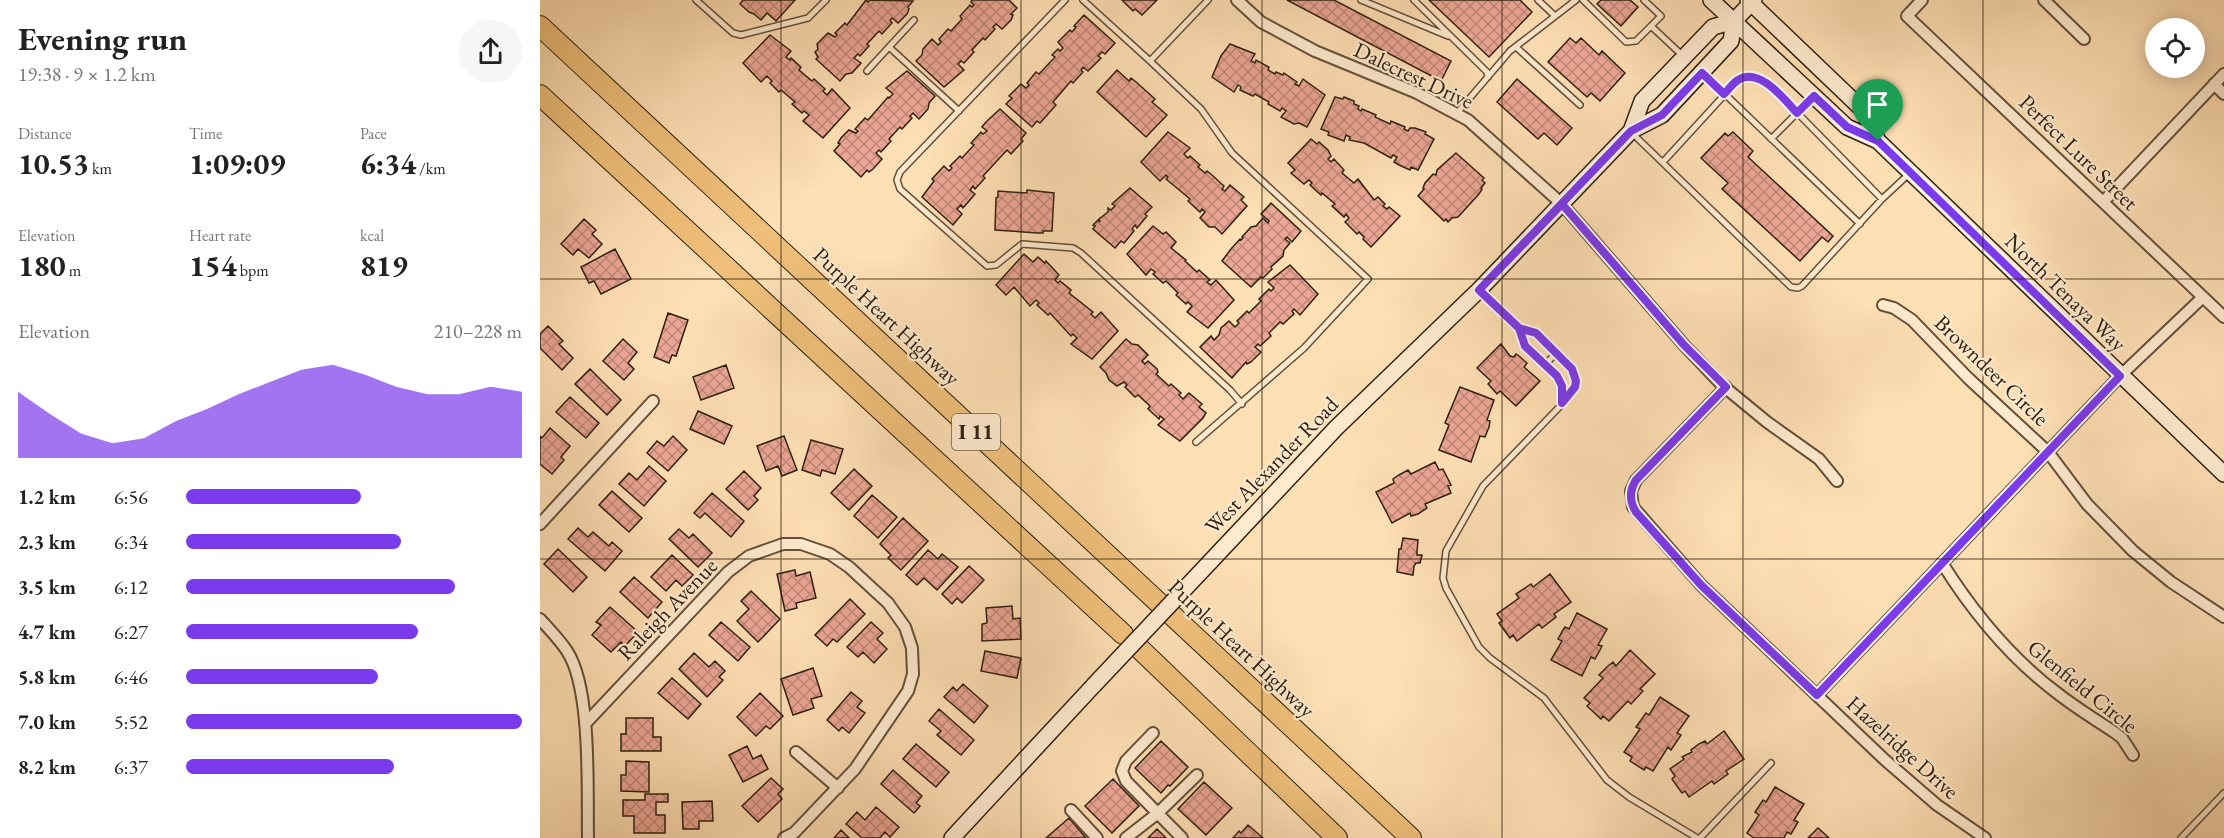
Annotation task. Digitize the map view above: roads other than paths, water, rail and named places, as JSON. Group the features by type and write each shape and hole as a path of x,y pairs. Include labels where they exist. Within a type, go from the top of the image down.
{"highway":[{"name":"Purple Heart Highway","path":"540,26 1411,838"},
{"name":"I 11","path":"540,95 1123,634"},
{"path":"1141,650 1337,838"}],"main road":[{"name":"North Tenaya Way","path":"1711,0 1847,127 1878,141 2224,474"},
{"name":"North Tenaya Way","path":"1751,1 1863,110 1878,141"},
{"name":"West Alexander Road","path":"952,838 1336,428 1479,290 1631,131 1662,115 1731,41 1734,21 1751,1"},
{"name":"West Alexander Road","path":"1631,131 1642,101 1713,27 1734,21"}],"street":[{"name":"Dalecrest Drive","path":"1237,0 1261,22 1315,51 1417,93 1457,113 1476,127 1562,204 1684,345 1726,387 1767,422 1820,459 1837,481"},
{"name":"Perfect Lure Street","path":"1922,0 1907,16 2224,317"},
{"path":"2044,0 2084,39"},
{"path":"2103,202 2224,74"},
{"path":"2214,84 2224,94"},
{"path":"1817,695 2120,376 2203,297"},
{"name":"Browndeer Circle","path":"1883,305 1894,308 1912,320 1968,378 2048,452 2087,504 2133,551 2171,582 2224,617"},
{"name":"Hazelridge Drive","path":"1726,387 1636,480 1630,496 1636,512 1694,577 1910,784 1985,838"},
{"path":"540,524 653,401"},
{"name":"Raleigh Avenue","path":"585,724 728,572 749,556 783,544 801,544 830,554 849,567 888,603 905,627 912,648 912,674 908,691 855,770 838,788"},
{"name":"Glenfield Circle","path":"1942,563 1977,614 2018,660 2060,696 2114,732 2128,746 2133,755"},
{"path":"540,619 568,652 581,691 585,724 588,838"},
{"path":"1153,733 1126,761 1122,771 1126,781 1182,838"},
{"path":"784,838 794,833 838,788 796,752"},
{"path":"1126,838 1158,813 1197,775"},
{"path":"1071,810 1097,838"}],"lane":[{"path":"696,0 733,33 741,35 799,22 808,18 826,0"},
{"path":"1065,0 900,172 897,180 900,189 987,266 996,265 1023,244 1072,248 1081,252 1230,390 1242,404"},
{"path":"1083,0 1201,109 1232,153 1368,279 1304,348 1196,442"},
{"path":"1150,61 1208,0"},
{"path":"1361,0 1453,38"},
{"path":"1414,0 1487,72 1488,77"},
{"path":"1538,0 1555,16"},
{"path":"1457,113 1516,47 1576,0"},
{"path":"1583,0 1626,42 1636,41 1661,16 1644,0"},
{"path":"867,71 914,20"},
{"path":"1651,26 1684,57"},
{"path":"889,47 959,111"},
{"path":"1516,47 1580,105"},
{"path":"1702,73 1860,224"},
{"path":"1663,162 1739,79 1747,77 1760,79 1769,84 1882,199"},
{"path":"1771,139 1814,96"},
{"path":"1631,131 1791,287 1802,286 1882,199 1911,172"},
{"path":"1479,290 1519,328 1536,333 1557,352 1572,369 1576,381 1573,392 1483,486 1446,551 1444,584 1479,647 1490,658 1544,698 1607,780 1629,797 1698,838 1771,763"},
{"path":"1519,328 1525,346 1560,381 1563,392 1562,403"},
{"path":"1545,365 1557,352"},
{"path":"2181,838 2224,793"}]}
